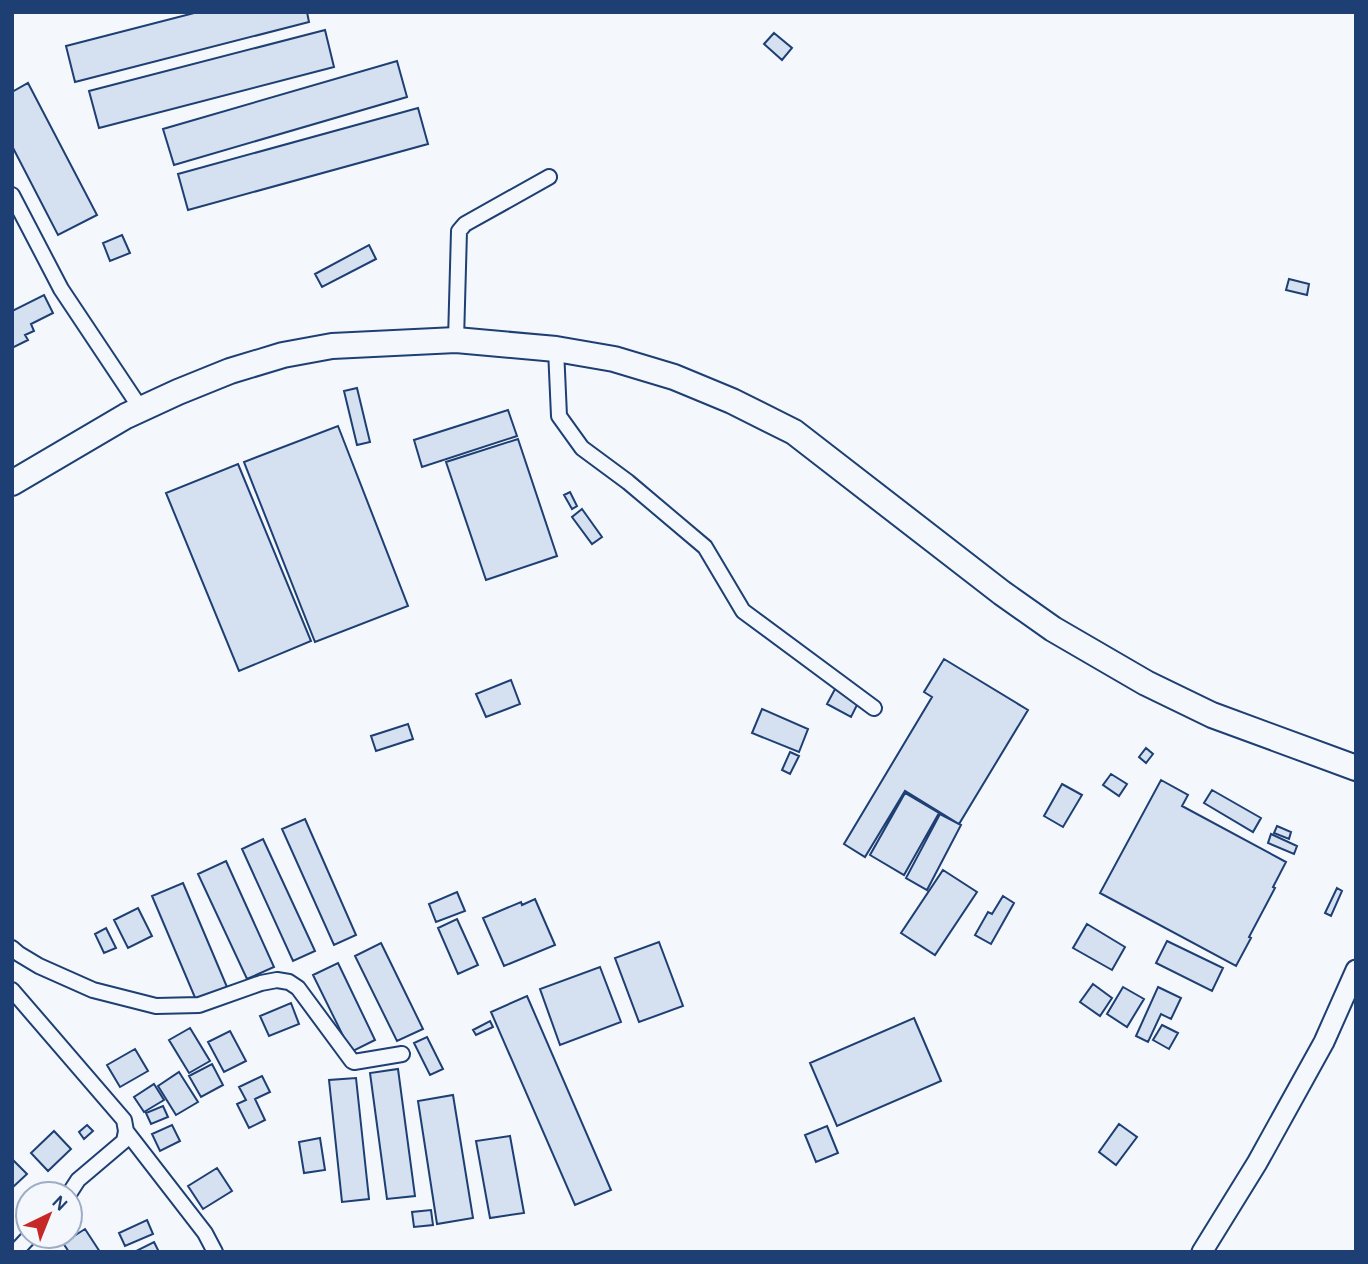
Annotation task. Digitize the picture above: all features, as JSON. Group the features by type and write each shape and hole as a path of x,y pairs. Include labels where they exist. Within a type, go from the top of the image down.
{"highway":[{"path":"12,483 126,416 178,392 283,355 332,346 456,340 556,349 614,359 674,377 732,401 794,432 1002,593 1053,629 1146,683 1212,715 1356,768"}],"main road":[{"path":"1202,1252 1257,1163 1324,1042 1356,970"}],"street":[{"path":"456,340 459,231 465,224 548,177"},
{"path":"12,195 61,289 142,409"},
{"path":"556,349 559,416 582,448 628,482 705,547 743,611 874,708"},
{"path":"12,948 39,966 93,990 156,1006 199,1005 261,983 277,980 289,982 298,988 352,1061 402,1054"},
{"path":"12,990 124,1120 127,1131 205,1233 215,1252"},
{"path":"78,1180 124,1141 127,1131"}],"building":[{"path":"198,12 307,12 309,22 75,82 66,46"},
{"path":"325,30 334,67 99,128 89,91"},
{"path":"774,33 792,48 782,60 764,44"},
{"path":"397,61 407,97 174,165 163,129"},
{"path":"28,83 97,215 58,235 12,146 12,92"},
{"path":"418,108 428,144 188,210 178,174"},
{"path":"122,235 130,253 110,261 103,243"},
{"path":"369,245 376,259 322,287 315,274"},
{"path":"1289,279 1309,284 1307,295 1286,290"},
{"path":"44,295 53,313 31,324 34,331 25,335 28,340 12,348 12,311"},
{"path":"357,388 370,442 357,445 344,391"},
{"path":"508,410 517,436 422,467 414,440"},
{"path":"338,426 408,606 315,642 244,462"},
{"path":"518,439 557,556 486,580 446,462"},
{"path":"238,464 311,641 239,671 166,493"},
{"path":"570,492 577,506 572,509 564,495"},
{"path":"582,509 602,537 592,544 572,517"},
{"path":"944,659 1028,710 959,824 905,791 865,857 844,844 932,697 924,692"},
{"path":"511,680 520,704 486,717 476,694"},
{"path":"835,689 859,701 851,717 827,704"},
{"path":"762,709 808,729 799,752 752,733"},
{"path":"408,724 413,739 376,751 371,736"},
{"path":"1146,748 1153,754 1146,763 1139,757"},
{"path":"790,752 799,756 790,774 782,770"},
{"path":"1111,774 1127,784 1119,796 1103,785"},
{"path":"1161,780 1188,795 1182,806 1286,862 1236,966 1100,893"},
{"path":"1062,784 1082,795 1063,827 1044,816"},
{"path":"1212,790 1261,818 1253,832 1204,803"},
{"path":"905,793 939,813 904,875 870,855"},
{"path":"940,814 961,825 927,890 906,878"},
{"path":"305,819 356,935 334,945 282,829"},
{"path":"1277,826 1291,832 1289,839 1274,833"},
{"path":"1271,834 1297,846 1294,854 1268,843"},
{"path":"263,839 315,951 293,961 242,849"},
{"path":"226,861 274,967 247,979 198,874"},
{"path":"943,870 977,892 935,955 901,933"},
{"path":"183,883 227,987 196,1000 152,896"},
{"path":"1337,888 1342,891 1331,916 1325,913"},
{"path":"457,892 465,911 436,922 429,904"},
{"path":"1003,896 1014,903 991,944 975,935 988,912 992,914"},
{"path":"535,899 555,945 504,966 483,918"},
{"path":"138,908 152,936 128,948 114,920"},
{"path":"457,919 478,965 458,974 438,928"},
{"path":"1087,924 1125,947 1112,970 1073,948"},
{"path":"106,928 116,948 104,953 95,934"},
{"path":"1167,941 1223,968 1212,991 1156,963"},
{"path":"659,942 683,1006 639,1022 615,958"},
{"path":"381,943 423,1029 397,1041 355,956"},
{"path":"338,963 375,1040 351,1052 313,975"},
{"path":"600,967 621,1022 560,1045 540,989"},
{"path":"1093,984 1112,998 1100,1016 1080,1002"},
{"path":"1123,987 1144,999 1127,1027 1107,1014"},
{"path":"1158,987 1181,998 1171,1019 1161,1014 1148,1042 1136,1036"},
{"path":"527,996 611,1190 575,1205 491,1012"},
{"path":"291,1003 299,1024 269,1036 260,1016"},
{"path":"914,1018 941,1081 837,1126 810,1063"},
{"path":"490,1021 493,1027 476,1035 473,1030"},
{"path":"1162,1025 1178,1033 1169,1049 1153,1040"},
{"path":"190,1028 210,1061 189,1073 169,1040"},
{"path":"230,1031 246,1061 224,1072 208,1042"},
{"path":"427,1037 443,1069 430,1075 414,1043"},
{"path":"135,1049 148,1071 120,1087 107,1065"},
{"path":"212,1064 223,1085 201,1097 189,1076"},
{"path":"398,1069 415,1196 387,1199 370,1073"},
{"path":"179,1072 198,1102 176,1115 158,1086"},
{"path":"262,1076 270,1092 255,1099 265,1120 249,1128 237,1104 246,1100 239,1087"},
{"path":"356,1078 369,1199 342,1202 329,1080"},
{"path":"154,1084 164,1100 144,1112 134,1097"},
{"path":"453,1095 473,1218 437,1224 418,1101"},
{"path":"163,1106 168,1117 151,1124 146,1113"},
{"path":"1119,1124 1137,1137 1116,1165 1099,1152"},
{"path":"87,1125 93,1131 84,1139 79,1132"},
{"path":"172,1125 180,1141 160,1151 152,1134"},
{"path":"827,1126 838,1153 816,1162 805,1135"},
{"path":"54,1131 71,1149 48,1171 31,1153"},
{"path":"510,1136 524,1213 490,1218 476,1141"},
{"path":"320,1138 325,1170 304,1173 299,1142"},
{"path":"12,1159 27,1174 21,1180 14,1180 12,1188"},
{"path":"217,1168 232,1191 203,1209 188,1186"},
{"path":"431,1210 433,1225 414,1227 412,1212"},
{"path":"147,1220 153,1234 125,1246 119,1233"},
{"path":"84,1230 100,1252 69,1252 68,1250 84,1250"},
{"path":"154,1242 159,1252 136,1252 136,1251"}]}
